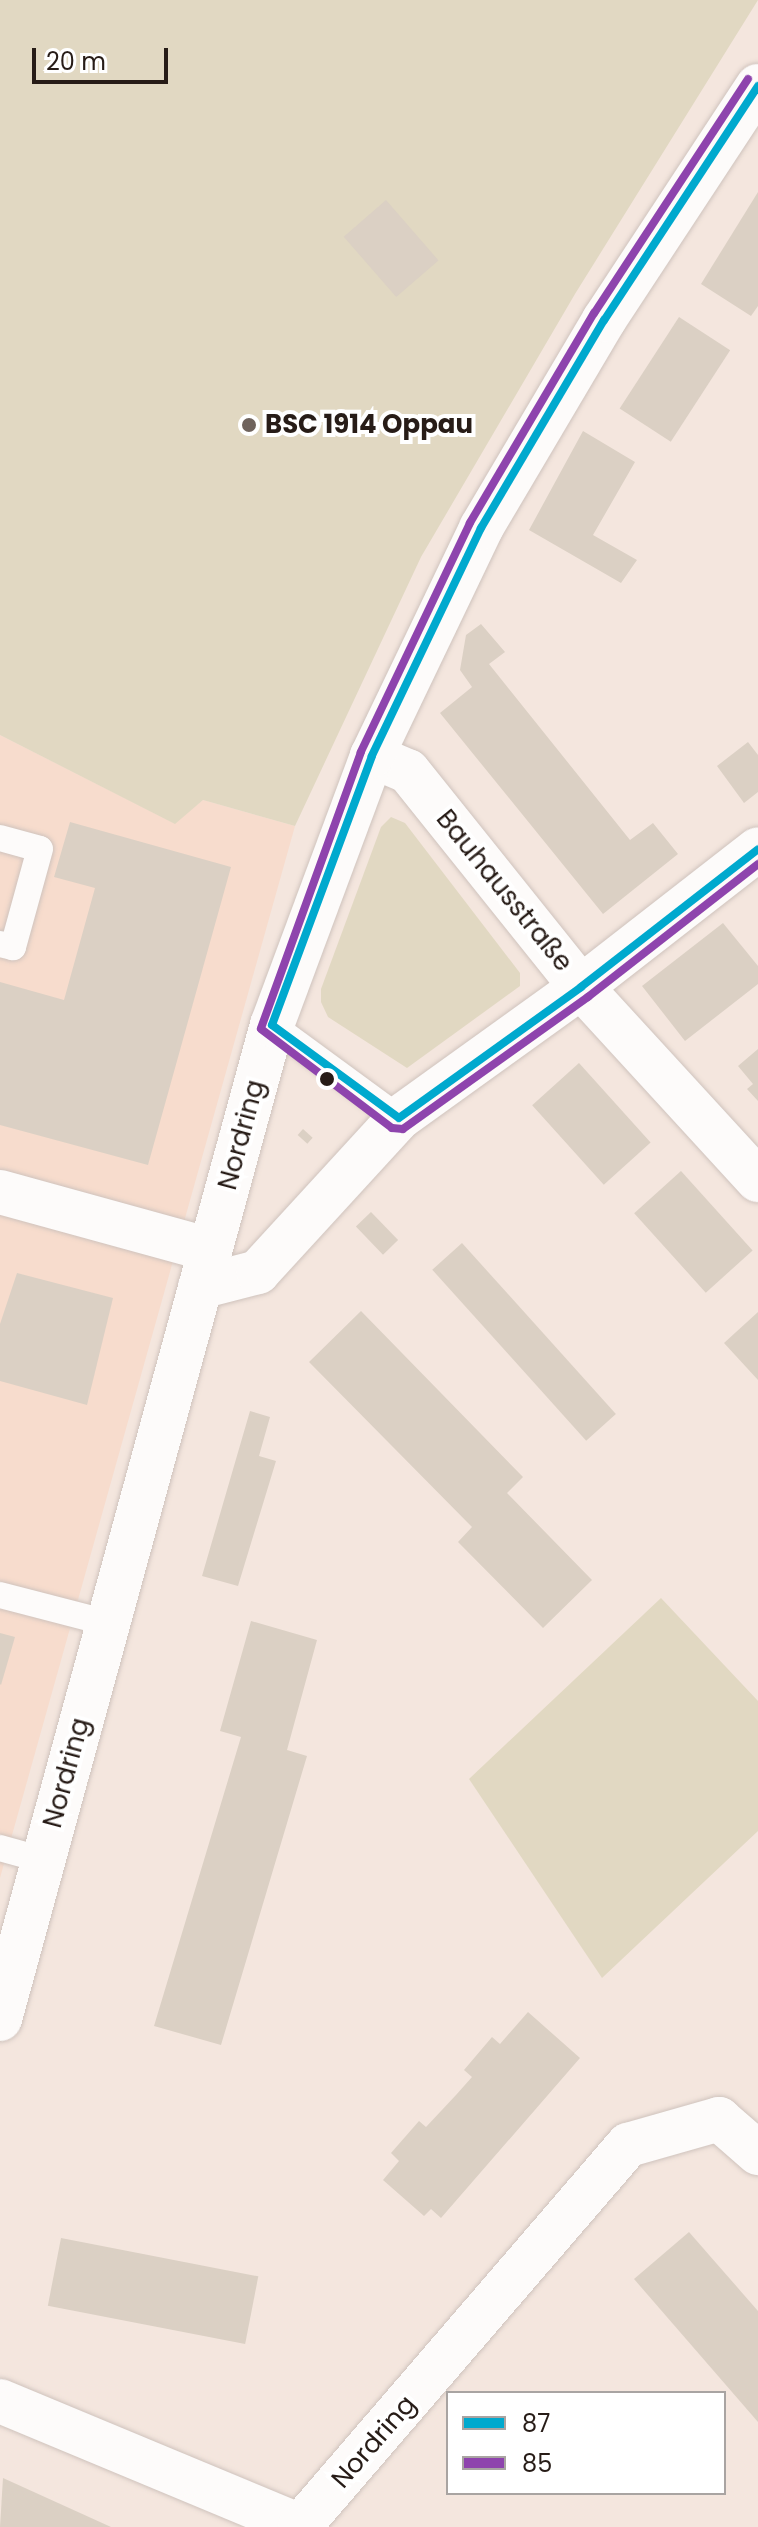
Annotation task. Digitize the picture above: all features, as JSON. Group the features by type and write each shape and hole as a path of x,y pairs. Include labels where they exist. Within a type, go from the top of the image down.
{"street":[{"name":"Nordring","path":"0,2019 272,1025 372,756 481,528 604,320 758,86"},
{"name":"Bauhausstraße","path":"372,756 408,771 581,987 758,1180"},
{"path":"0,1192 205,1268 258,1272 399,1118 581,987 758,849"},
{"name":"Nordring","path":"0,2401 300,2526 628,2145 719,2119 758,2153"}],"lane":[{"path":"0,838 40,849 13,947 0,944"},
{"path":"272,1025 399,1118"},
{"path":"0,1595 108,1623"},
{"path":"0,1848 43,1860"}],"shaded area":[{"name":"BSC 1914 Oppau","path":"0,0 758,0 575,294 421,557 295,826 203,800 175,824 0,735"},
{"path":"0,735 174,823 203,800 295,826 0,1878"},
{"path":"391,817 405,823 520,973 520,986 407,1068 328,1017 321,1002 321,989 381,827"},
{"path":"661,1598 758,1701 758,1831 602,1978 469,1779"}],"building":[{"path":"758,192 758,306 751,316 701,284"},
{"path":"386,200 438,260 396,297 344,237"},
{"path":"679,317 730,350 671,442 620,408"},
{"path":"583,431 635,462 593,535 637,560 621,583 529,530"},
{"path":"481,624 505,652 489,664 630,840 653,823 678,854 603,914 440,713 472,687 460,670 466,635"},
{"path":"748,742 758,755 758,792 744,803 717,766"},
{"path":"70,822 231,867 148,1165 0,1125 0,982 64,1000 95,888 54,877"},
{"path":"723,923 758,966 758,984 685,1041 642,986"},
{"path":"758,1049 758,1101 747,1089 753,1084 738,1066"},
{"path":"579,1063 651,1143 604,1185 532,1105"},
{"path":"303,1129 313,1138 307,1144 298,1135"},
{"path":"681,1171 753,1251 706,1293 634,1213"},
{"path":"371,1212 398,1240 383,1255 356,1227"},
{"path":"462,1243 616,1414 586,1441 432,1270"},
{"path":"17,1273 113,1298 87,1405 0,1381 0,1324"},
{"path":"361,1311 523,1477 507,1493 592,1580 543,1628 458,1542 472,1527 309,1362"},
{"path":"758,1312 758,1380 724,1343"},
{"path":"250,1411 270,1417 259,1456 276,1461 238,1586 202,1576"},
{"path":"251,1621 317,1640 287,1750 307,1756 221,2045 154,2026 241,1737 220,1731"},
{"path":"0,1633 15,1637 1,1685 0,1684"},
{"path":"528,2012 580,2058 441,2218 431,2209 424,2216 383,2180 399,2161 391,2153 419,2121 426,2127 472,2077 464,2070 492,2037 500,2044"},
{"path":"689,2232 758,2311 758,2422 634,2279"},
{"path":"61,2238 258,2276 245,2344 48,2306"},
{"path":"3,2478 111,2527 0,2527"}],"transit line":[{"name":"85","path":"748,79 594,313 470,523 361,752 261,1029 392,1128 403,1129 588,997 758,864"},
{"name":"87","path":"758,86 604,320 481,528 372,756 272,1025 399,1118 581,987 758,849"}],"place":[{"name":"BSC 1914 Oppau","path":"249,425"}]}
